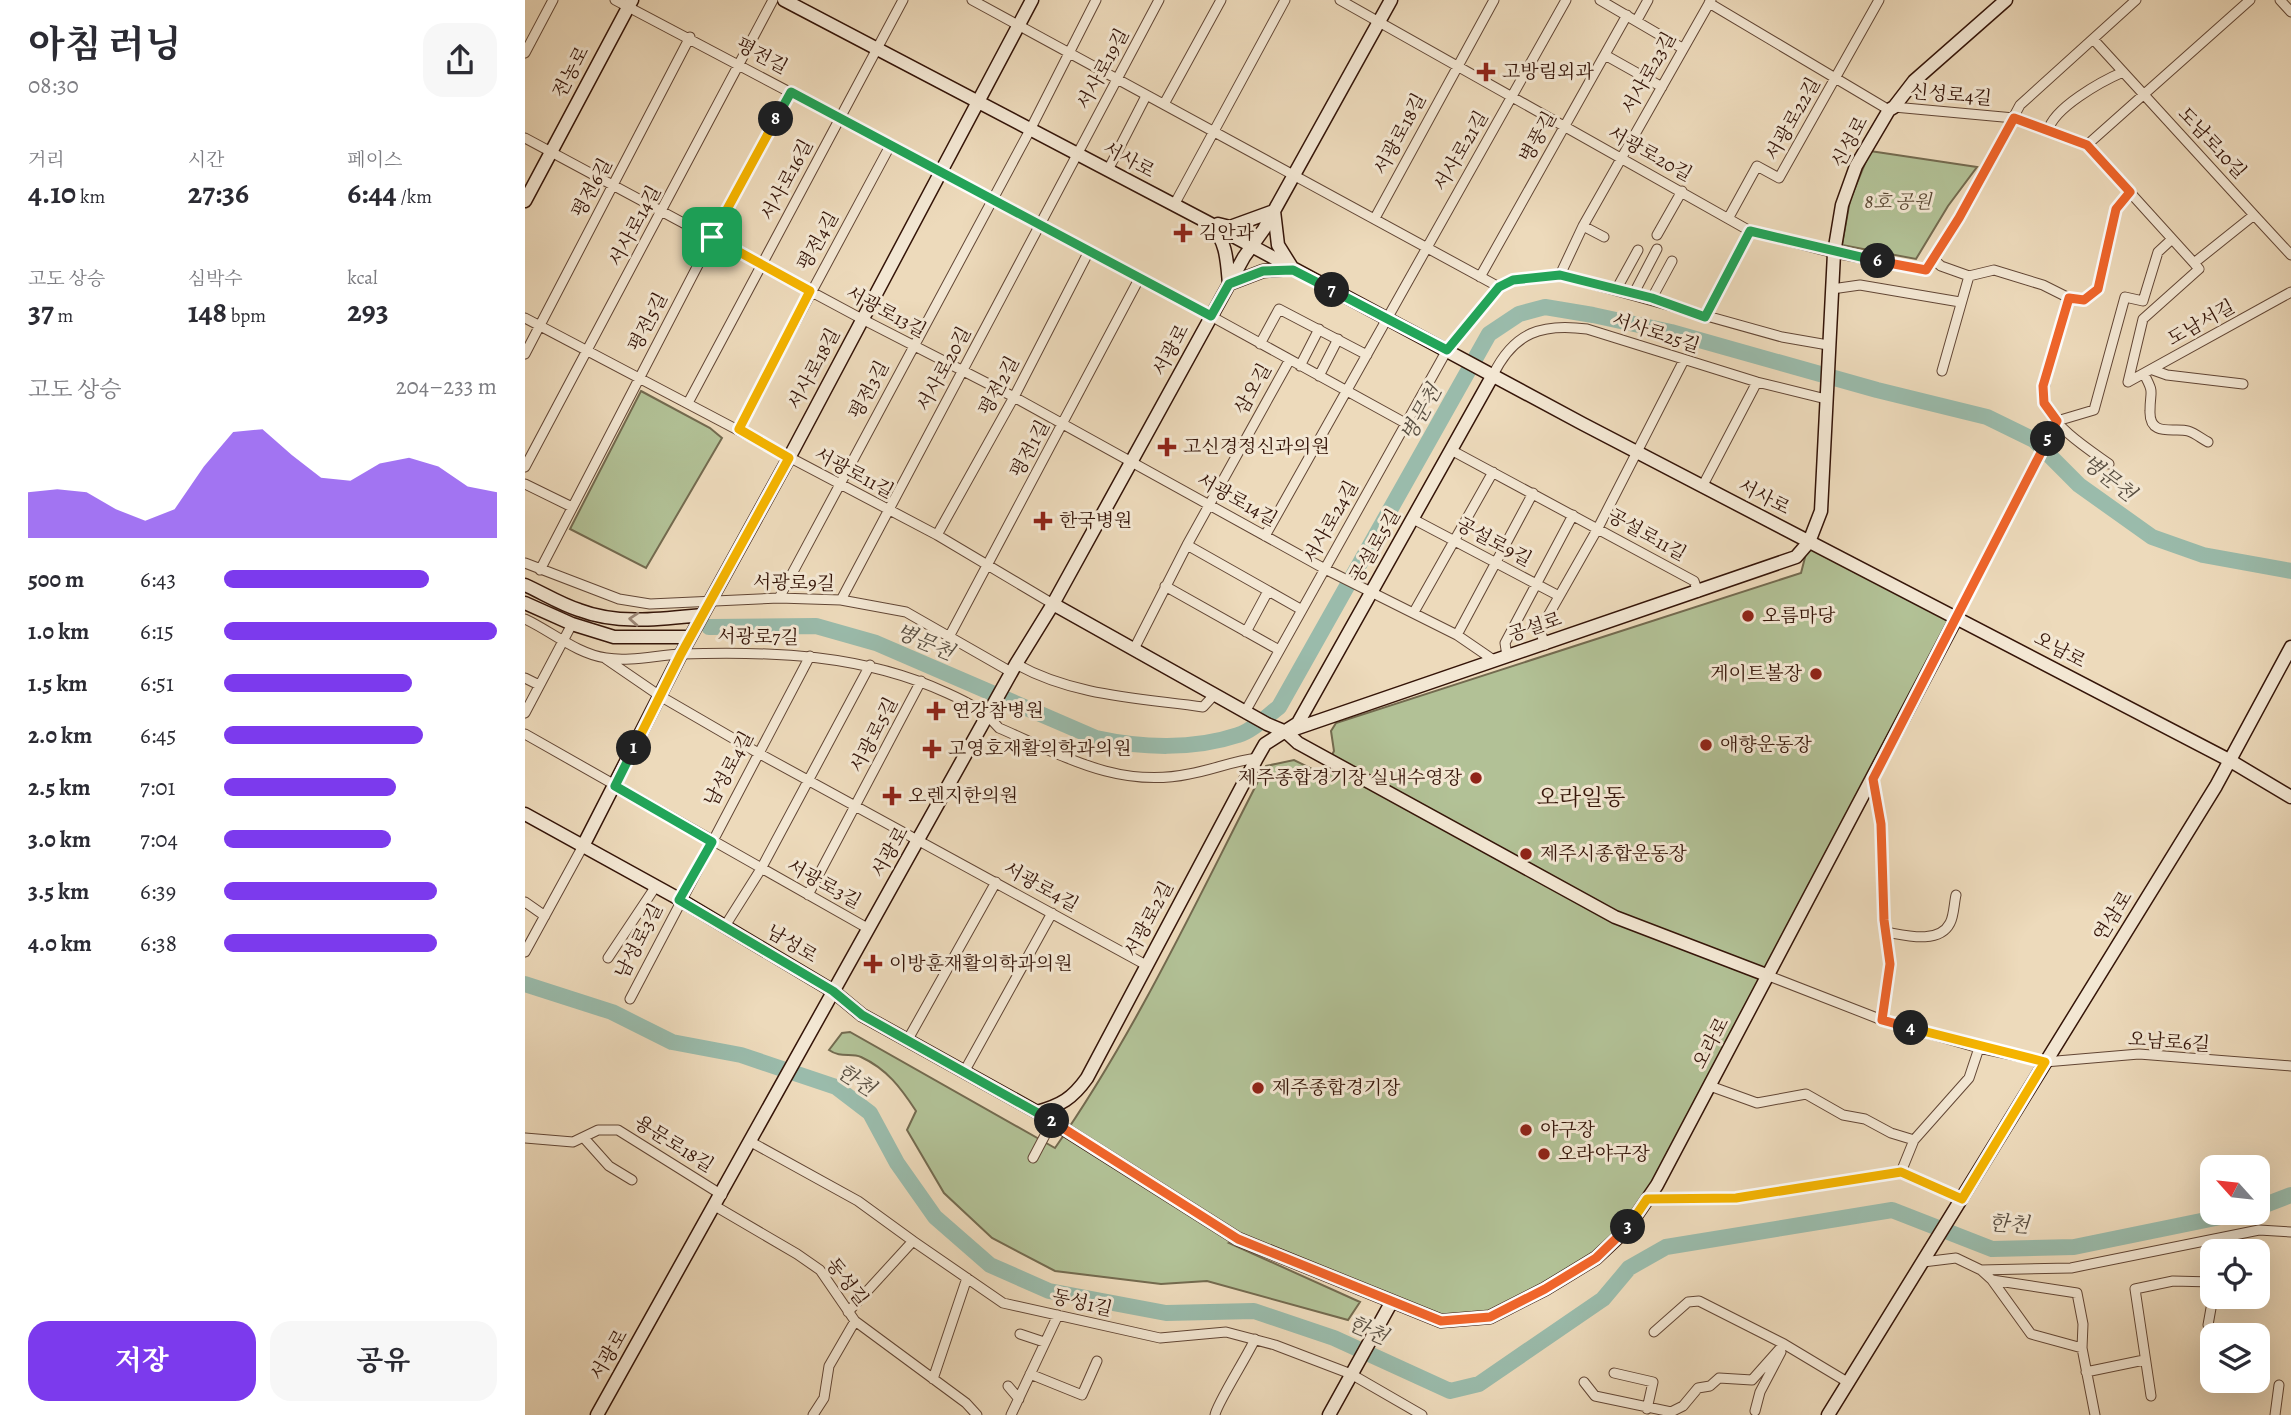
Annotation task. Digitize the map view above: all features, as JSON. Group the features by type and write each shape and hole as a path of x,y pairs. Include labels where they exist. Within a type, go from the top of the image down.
{"street":[{"path":"525,53 553,0"},
{"name":"평전길","path":"615,0 630,3 1407,424"},
{"name":"서사로14길","path":"525,467 741,65 773,0"},
{"name":"서사로","path":"784,0 1809,542"},
{"name":"서사로16길","path":"688,402 903,0"},
{"path":"971,0 1499,287"},
{"name":"서사로18길","path":"681,654 789,458 1032,0"},
{"name":"평전3길","path":"779,597 1030,130 1096,0"},
{"name":"서사로19길","path":"1078,155 1159,0"},
{"path":"1164,104 1221,0"},
{"path":"1174,205 1285,0"},
{"name":"서광로20길","path":"1340,0 1750,231 1834,253 1926,270 1933,259"},
{"name":"서광로","path":"597,1415 1011,673 1132,463 1211,316 1251,246 1259,239 1391,0"},
{"path":"1456,66 1494,0"},
{"name":"서사로21길","path":"1265,536 1566,0"},
{"path":"1600,0 1682,48"},
{"path":"1637,20 1648,0"},
{"name":"신성로","path":"1826,393 1834,253 1842,205 1856,166 1892,108 1914,80 2005,0"},
{"path":"2130,192 2116,209 2098,289 2084,300 2069,298 2043,285 1994,270 1969,276 1941,266 1933,259 1959,218 2020,105 2136,0"},
{"path":"2087,145 2250,0"},
{"path":"2280,0 2291,12"},
{"name":"서광로22길","path":"1710,2 1892,108"},
{"name":"서사로23길","path":"1560,275 1583,226 1710,2"},
{"name":"서광로22길","path":"1729,217 1757,166 1779,178 1836,77 1874,2"},
{"name":"전농로","path":"525,201 630,3"},
{"name":"병풍길","path":"1480,277 1627,15"},
{"name":"평전6길","path":"525,355 690,37"},
{"name":"도남로10길","path":"2093,38 2255,215"},
{"path":"1605,55 1662,87"},
{"name":"서광로18길","path":"1374,218 1456,66"},
{"path":"2048,131 2050,122 2082,95 2100,82 2123,72"},
{"name":"평전5길","path":"540,570 712,237 791,92"},
{"path":"1108,170 1146,96"},
{"name":"신성로4길","path":"1892,108 2014,118 2087,145 2194,263"},
{"name":"서광로13길","path":"525,138 862,320 1014,397 1132,463"},
{"name":"평전4길","path":"739,429 810,291 891,144"},
{"name":"서사로20길","path":"841,600 1078,155"},
{"path":"1657,235 1682,191"},
{"path":"1274,211 1279,245 1293,270 1263,271 1229,284 1228,262 1219,233 1207,222 1230,227 1274,211"},
{"path":"2194,263 2255,215 2291,255"},
{"path":"1583,226 1604,237"},
{"path":"1705,317 1750,231"},
{"path":"1957,617 2057,421 2094,410 2125,297 2143,300 2158,252 2172,240"},
{"path":"1633,295 1657,249"},
{"path":"1616,290 1638,250"},
{"name":"평전2길","path":"937,536 1014,397 1089,251"},
{"path":"1652,298 1672,261"},
{"name":"도남서길","path":"2194,263 2199,269 2143,319 2128,382 2291,292"},
{"path":"1452,352 1499,287 1513,280 1560,275 1652,298 1705,317 1828,349"},
{"path":"1942,371 1969,276"},
{"name":"평전1길","path":"949,637 1140,277"},
{"path":"1832,289 1860,285 1960,302"},
{"path":"2069,298 2043,386 2044,403 2057,421 2109,464"},
{"path":"1260,344 1279,309 1367,355"},
{"name":"서광로11길","path":"525,318 937,536 1053,604"},
{"name":"서사로25길","path":"1489,373 1535,330 1559,326 1587,329 1757,382 1826,393"},
{"path":"1300,366 1319,329"},
{"path":"1319,376 1338,339"},
{"name":"서사로24길","path":"1245,712 1302,610 1328,570 1407,424 1452,352"},
{"name":"삼오길","path":"1134,649 1209,504 1290,360"},
{"path":"1545,645 1541,630 1598,528 1684,360"},
{"path":"2208,442 2188,430 2162,430 2154,423 2150,411 2154,393 2148,372 2243,384"},
{"name":"공설로5길","path":"1286,732 1298,723 1369,590 1451,450 1489,373"},
{"path":"1702,486 1757,382"},
{"path":"1809,542 1821,511 1826,393"},
{"name":"공설로11길","path":"1451,450 1693,581 1698,592"},
{"name":"서광로14길","path":"1132,463 1328,570 1501,658"},
{"path":"1414,612 1493,472"},
{"path":"525,484 572,507"},
{"path":"1457,635 1533,493"},
{"path":"1501,658 1505,643 1573,515"},
{"name":"공설로9길","path":"1413,519 1559,596"},
{"name":"공설로","path":"1286,732 1797,557 1809,542"},
{"name":"오남로","path":"1809,542 2229,760 2291,797"},
{"path":"1187,545 1302,610"},
{"name":"서광로9길","path":"525,564 619,599 650,604 779,597 841,600 906,612 1011,673 1098,694 1203,707 1219,697"},
{"path":"525,585 579,611 614,618 643,621 702,615"},
{"path":"1165,586 1279,650"},
{"path":"1246,632 1268,591"},
{"path":"525,603 572,624 614,638 690,637"},
{"path":"1053,604 1266,724 1286,732 1298,743 1615,917 1769,976"},
{"name":"오라로","path":"1052,1122 1238,1239 1441,1321 1490,1317 1545,1289 1596,1258 1627,1229 1647,1199 1769,976 1957,617"},
{"name":"서광로7길","path":"525,619 563,641 606,658 752,653 810,656 870,665 921,681 988,715"},
{"path":"525,713 572,624"},
{"name":"연삼로","path":"1923,1262 2229,760 2291,647"},
{"path":"525,952 615,786 681,654"},
{"name":"남성로4길","path":"679,900 760,754 810,656"},
{"path":"606,658 660,696 760,754 920,839"},
{"name":"서광로5길","path":"810,780 870,665"},
{"path":"525,678 539,685"},
{"name":"서광로5길","path":"808,895 858,806 921,681"},
{"path":"988,715 999,728 1098,772 1131,777 1187,775 1235,761 1257,758"},
{"name":"서광로2길","path":"1037,1112 1061,1105 1073,1098 1087,1078 1265,744 1286,732"},
{"name":"서광로3길","path":"525,734 869,929"},
{"path":"1873,779 1881,824 1890,964 1882,1020"},
{"name":"서광로3길","path":"761,869 810,780"},
{"name":"남성로","path":"525,814 725,926 833,991 862,1015 1052,1122"},
{"name":"서광로4길","path":"920,839 1146,965"},
{"path":"725,926 761,869"},
{"path":"907,1041 996,882"},
{"path":"608,958 656,886"},
{"path":"1886,932 1925,938 1945,930 1951,923 1956,895"},
{"name":"남성로3길","path":"629,999 679,900"},
{"path":"525,902 545,916"},
{"path":"964,1072 1052,913"},
{"name":"오남로6길","path":"1769,976 1882,1020 1979,1048 2045,1062 2139,1054 2291,1066"},
{"path":"1901,1172 1915,1140 1969,1078 1979,1048"},
{"path":"1710,1086 1757,1103 1806,1094 1843,1115 1865,1119 1891,1133 1915,1140"},
{"path":"1033,1158 1052,1122"},
{"name":"용문로18길","path":"525,1138 573,1142 598,1130 618,1130 719,1200"},
{"path":"584,1138 609,1166 632,1180"},
{"name":"동성1길","path":"751,1142 858,1201 1003,1303 1160,1338 1226,1332 1255,1339 1352,1371 1422,1415"},
{"path":"1647,1199 1736,1198 1901,1172 1961,1200"},
{"name":"동성길","path":"719,1200 820,1270 855,1321 966,1403 977,1415"},
{"path":"1981,1270 2071,1268 2259,1230 2291,1232"},
{"path":"848,1312 913,1241"},
{"path":"1828,1415 1923,1262 1957,1258 1981,1270 1992,1280 2031,1334 2082,1348"},
{"path":"933,1380 967,1278"},
{"path":"1992,1280 2077,1293 2083,1324 2082,1348 2095,1415"},
{"path":"2151,1396 2135,1289 2173,1282 2200,1282"},
{"path":"1654,1332 1688,1303 1699,1301 1784,1344 1849,1383"},
{"path":"1329,1415 1391,1303"},
{"path":"1011,1415 1058,1315"},
{"path":"813,1415 824,1398 829,1366 855,1321"},
{"path":"1020,1334 1044,1342"},
{"path":"1215,1415 1216,1407 1242,1368 1255,1339"},
{"path":"1584,1382 1595,1396 1671,1412 1683,1406 1698,1388 1710,1387 1719,1378 1752,1380 1784,1344"},
{"path":"1755,1411 1760,1392 1784,1344"},
{"path":"2086,1372 2144,1360"},
{"path":"1030,1374 1082,1395 1097,1361"},
{"path":"1614,1373 1653,1382 1647,1409"},
{"path":"2275,1415 2280,1385"},
{"path":"1007,1386 1019,1399"}],"green space":[{"name":"8호 공원","path":"1870,151 1977,167 1948,206 1916,259 1842,245 1850,200"},
{"path":"641,391 710,428 722,438 646,568 570,529"},
{"name":"제주시종합운동장","path":"1809,542 1957,617 1653,1191 1596,1258 1490,1317 1441,1321 1238,1239 1229,1243 1360,1302 1348,1320 1207,1281 1161,1284 1055,1271 992,1238 944,1193 907,1130 916,1111 893,1080 861,1057 837,1054 829,1050 842,1033 850,1032 1055,1148 1141,1009 1266,766 1294,760 1322,774 1334,751 1331,731 1336,723 1801,573"}],"waterway":[{"name":"병문천","path":"709,627 816,626 876,643 1096,738 1167,746 1221,740 1243,733 1279,707 1489,334 1519,314 1545,307 1671,332 1877,390 1987,417 2034,440 2079,485 2152,537 2203,555 2291,571"},
{"name":"한천","path":"525,984 612,1012 672,1042 741,1055 836,1087 870,1113 897,1163 935,1217 990,1265 1049,1291 1166,1313 1254,1311 1334,1338 1450,1391 1479,1384 1603,1299 1629,1268 1666,1247 1892,1210 1992,1249 2074,1247 2200,1221"},
{"name":"한천","path":"2270,1203 2291,1195"}],"place":[{"name":"고방림외과","path":"1486,72"},
{"name":"김안과","path":"1183,233"},
{"name":"고신경정신과의원","path":"1167,447"},
{"name":"한국병원","path":"1043,521"},
{"name":"오름마당","path":"1748,616"},
{"name":"게이트볼장","path":"1816,674"},
{"name":"연강참병원","path":"936,711"},
{"name":"애향운동장","path":"1706,745"},
{"name":"고영호재활의학과의원","path":"932,749"},
{"name":"제주종합경기장 실내수영장","path":"1476,778"},
{"name":"오렌지한의원","path":"892,796"},
{"name":"제주시종합운동장","path":"1526,854"},
{"name":"이방훈재활의학과의원","path":"873,964"},
{"name":"제주종합경기장","path":"1258,1088"},
{"name":"야구장","path":"1526,1130"},
{"name":"오라야구장","path":"1544,1154"}],"district":[{"name":"오라일동","path":"1581,797"}],"route":[{"path":"791,92 1211,316 1229,284 1263,271 1293,270 1447,350 1467,322 1499,287 1513,280 1560,275 1652,298 1705,317 1750,231 1834,253 1926,270 1959,218 2014,118 2087,145 2130,192 2116,209 2098,289 2090,298 2084,300 2069,298 2043,386 2044,403 2057,421 1873,779 1881,824 1884,920 1890,964 1882,1020 1979,1048 2045,1062 1962,1199 1901,1172 1736,1198 1647,1199 1627,1229 1596,1258 1545,1289 1490,1317 1441,1321 1238,1239 1037,1112 862,1015 833,991 679,900 712,842 615,786 681,654 789,458 739,429 810,291 712,237 791,92"}]}
